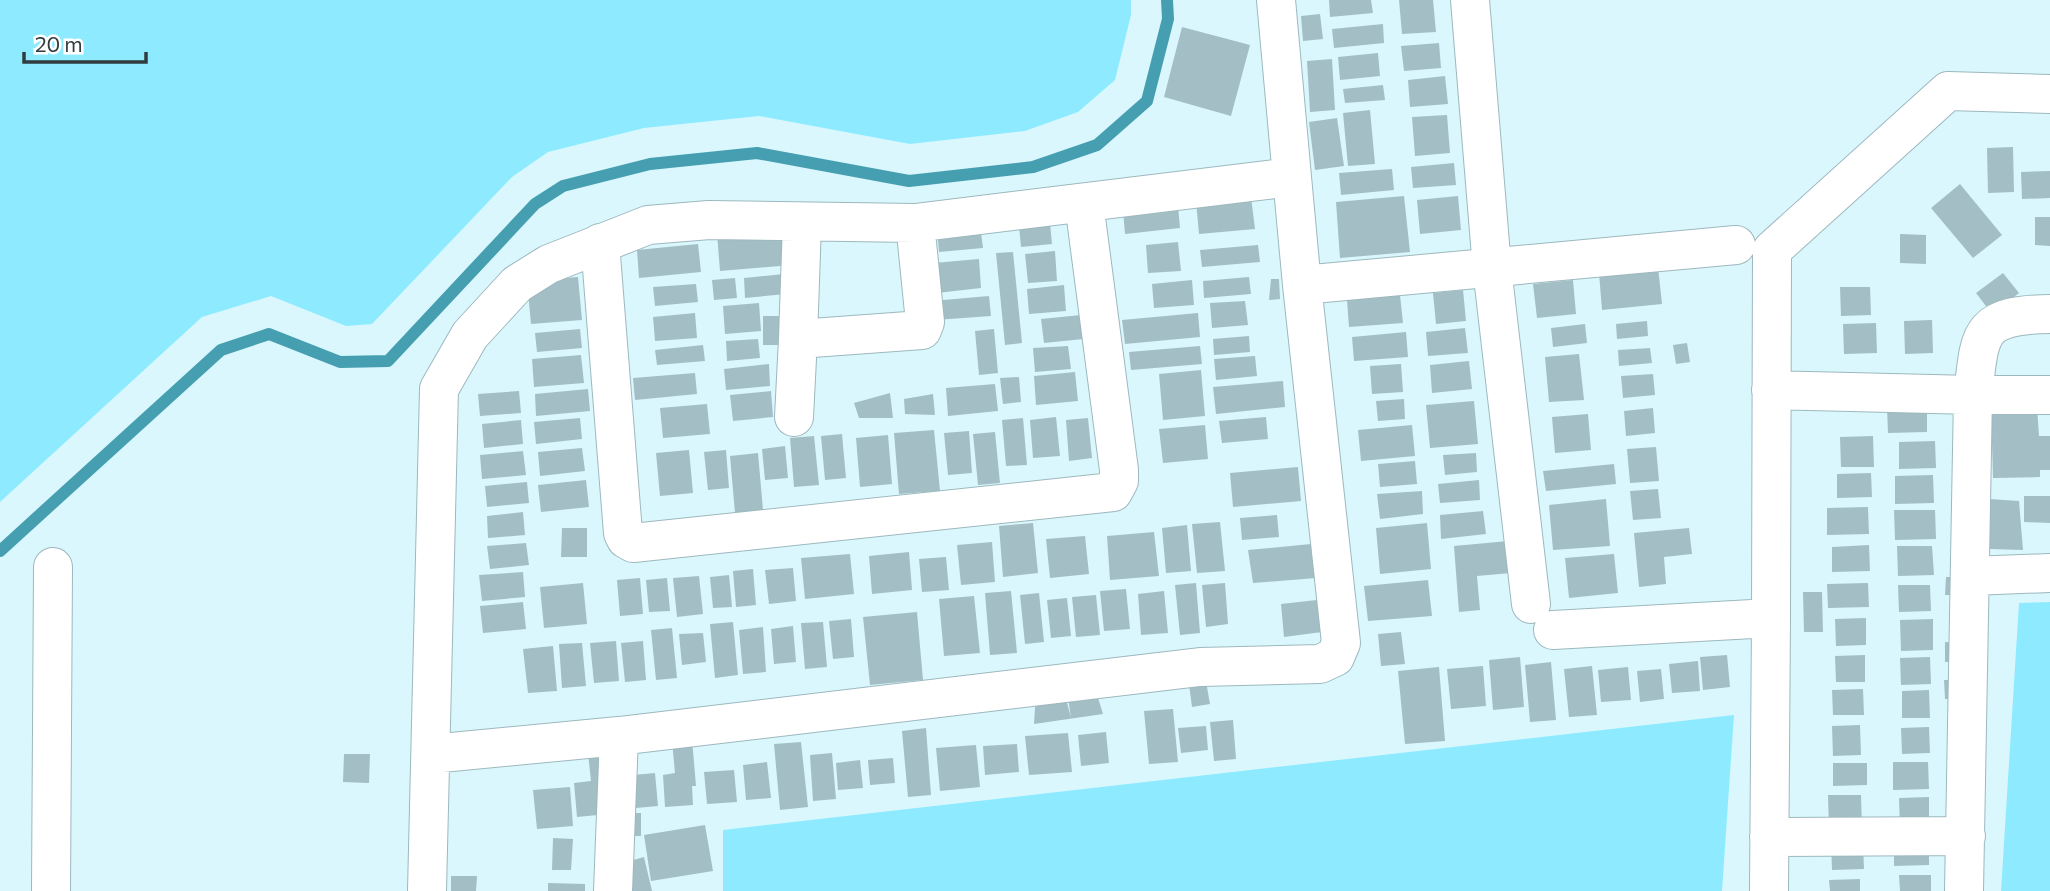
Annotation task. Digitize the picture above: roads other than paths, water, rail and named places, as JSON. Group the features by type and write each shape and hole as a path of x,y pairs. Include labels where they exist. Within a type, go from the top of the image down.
{"street":[{"path":"432,754 619,736 1200,667 1320,664 1335,657 1341,643 1302,285 1276,0"},
{"path":"1470,0 1492,268 1542,617 1771,618"},
{"path":"1769,891 1772,250 1948,91 2050,94"},
{"path":"427,891 439,389 470,335 517,284 549,264 648,225 709,220 915,223 1292,177"},
{"path":"600,243 623,533 626,539 634,543 1113,492 1119,481 1119,470 1084,203"},
{"path":"794,417 803,223"},
{"path":"798,339 922,330 925,322 915,223"},
{"path":"1302,285 1736,245"},
{"path":"1964,891 1973,395 1979,340 2000,320 2019,314 2050,314"},
{"path":"1771,390 2050,395"},
{"path":"51,891 53,567"},
{"path":"1971,576 2050,573"},
{"path":"613,891 619,736"},
{"path":"1769,837 1966,836"}],"waterway":[{"path":"0,551 221,350 269,334 340,362 388,361 535,204 563,186 650,164 757,153 909,181 1033,167 1097,145 1147,101 1168,19 1167,0"}]}
